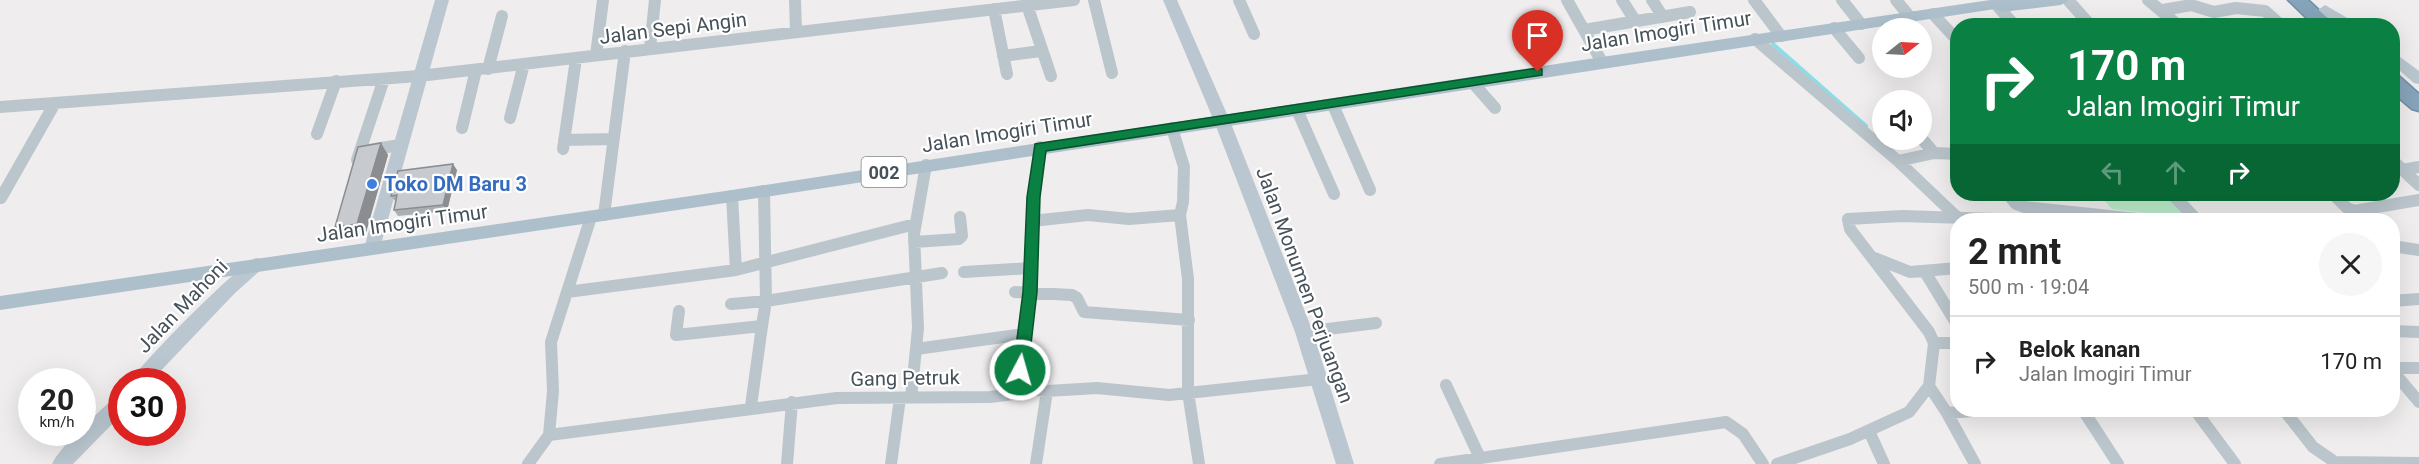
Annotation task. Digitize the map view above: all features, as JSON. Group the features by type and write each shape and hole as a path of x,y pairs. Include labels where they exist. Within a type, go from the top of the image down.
{"highway":[{"path":"2297,0 2334,18"},
{"path":"2400,75 2419,91"},
{"path":"2400,88 2419,104"}],"main road":[{"name":"Jalan Imogiri Timur","path":"0,303 732,196 1040,147 1333,105 1994,3 2061,0"}],"street":[{"path":"372,248 442,0"},
{"path":"596,55 603,0"},
{"path":"650,48 655,0"},
{"path":"795,0 796,31"},
{"name":"Jalan Sepi Angin","path":"0,107 419,76 1021,4 1074,0"},
{"path":"1094,0 1112,73"},
{"name":"Jalan Monumen Perjuangan","path":"1170,0 1222,121 1304,332 1345,464"},
{"path":"1239,0 1254,34"},
{"path":"1567,0 1602,62"},
{"path":"1622,0 1636,22"},
{"path":"1652,0 1663,17"},
{"path":"1754,0 1770,37 1952,213"},
{"path":"1842,0 1861,24"},
{"path":"1896,0 1910,17"},
{"path":"2068,0 2084,18"},
{"path":"2148,0 2171,18"},
{"path":"1994,3 2008,18"},
{"path":"1021,4 1051,76"},
{"path":"2163,10 2191,5 2214,12 2236,8 2265,11 2273,18"},
{"path":"994,9 1006,74"},
{"path":"1584,30 1619,21 1636,22 1690,12"},
{"path":"1933,14 1950,32"},
{"path":"462,128 502,16"},
{"path":"1834,28 1859,58"},
{"path":"528,464 549,435 553,391 551,342 567,292 597,216 614,139 625,51"},
{"path":"1003,56 1041,51"},
{"path":"576,59 564,144 614,139"},
{"path":"2400,63 2419,79"},
{"path":"510,118 524,64"},
{"path":"384,79 358,156 400,145"},
{"path":"317,134 336,81"},
{"path":"1473,82 1495,108"},
{"path":"2400,96 2419,112"},
{"path":"1,198 55,103"},
{"path":"1333,105 1370,190"},
{"path":"1297,110 1334,194"},
{"path":"1172,128 1184,167 1183,202 1180,215 1188,279 1190,320 1188,392 1199,464"},
{"path":"1040,147 1032,222 1030,292 1018,388 1047,391 1097,388 1169,395 1319,379"},
{"path":"1898,161 1934,153 1950,154"},
{"path":"891,464 916,349 918,328 914,242 926,165"},
{"path":"2400,167 2419,185"},
{"path":"2403,170 2419,167"},
{"path":"751,406 766,301 764,191"},
{"path":"732,196 736,270"},
{"path":"2341,201 2353,211 2384,204 2419,200"},
{"path":"2014,201 2039,213"},
{"path":"2179,201 2190,213"},
{"path":"2381,201 2384,204"},
{"path":"1032,222 1088,215 1128,219 1180,215"},
{"path":"1777,464 1869,431 1909,412 1929,386 1934,343 1919,316 1850,229 1848,219 1902,216 1950,219"},
{"path":"914,242 959,239 962,236 960,217"},
{"path":"567,292 736,270 915,224"},
{"path":"2400,247 2419,250"},
{"path":"2400,255 2419,256"},
{"path":"1871,257 1905,271 1925,272 1950,269"},
{"name":"Jalan Mahoni","path":"152,368 229,288 256,264"},
{"path":"964,272 1031,268"},
{"path":"1925,272 1950,312"},
{"path":"731,304 766,301 942,273"},
{"path":"1015,292 1072,294 1077,298 1084,312 1190,320"},
{"path":"1943,300 1950,300"},
{"path":"2400,301 2417,302"},
{"path":"679,312 676,335 762,326"},
{"path":"1304,332 1376,323"},
{"path":"2400,331 2419,332"},
{"path":"916,349 1024,334"},
{"path":"1934,343 1950,342"},
{"path":"2400,369 2419,368"},
{"path":"2400,379 2419,402"},
{"path":"1446,385 1480,458"},
{"path":"1929,386 1975,464"},
{"name":"Gang Petruk","path":"549,435 751,406 837,398 1010,396 1018,388"},
{"path":"1036,464 1047,391"},
{"path":"787,464 792,402"},
{"path":"61,464 108,415"},
{"path":"2088,417 2118,464"},
{"path":"2200,417 2235,464"},
{"path":"2290,417 2322,454 2336,462 2419,463"},
{"path":"1440,464 1729,422 1743,433 1764,464"},
{"path":"1869,431 1884,464"}],"green space":[{"path":"2105,201 2175,201 2187,213 2144,213 2112,209"}],"building":[{"path":"381,143 357,224 335,227 358,147"},
{"path":"453,164 443,205 394,210 397,195 391,196 398,171"}],"waterway":[{"path":"1773,44 1866,126"}],"place":[{"name":"Toko DM Baru 3","path":"372,184"}],"route":[{"path":"1020,370 1030,292 1034,197 1040,147 1333,105 1538,72"}]}
